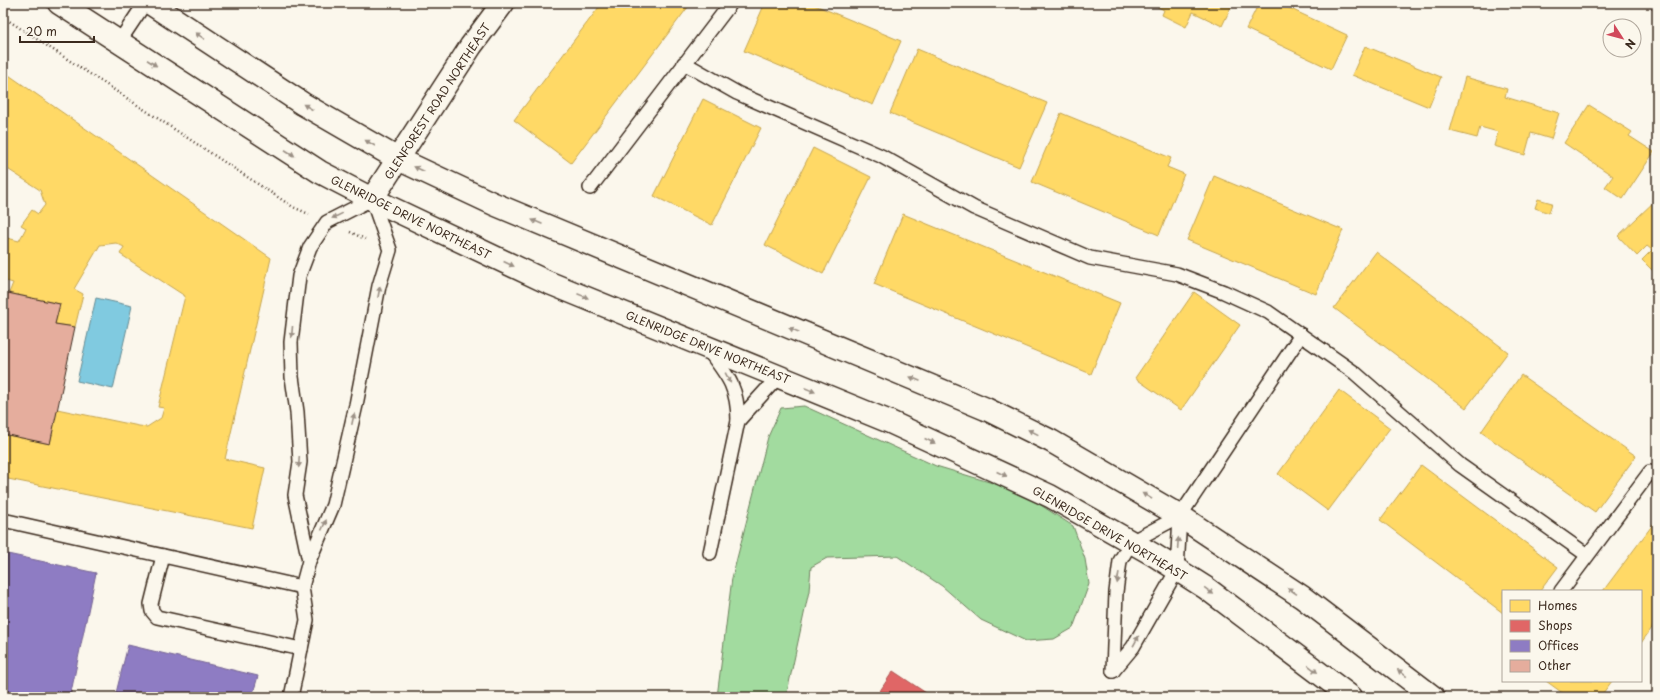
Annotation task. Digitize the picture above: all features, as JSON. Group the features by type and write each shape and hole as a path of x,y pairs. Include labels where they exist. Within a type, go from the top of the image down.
{"main road":[{"name":"GLENRIDGE DRIVE NORTHEAST","path":"59,3 320,172 372,199 547,282 890,422 1050,496 1131,542 1206,588 1351,697"},
{"path":"150,3 303,104 398,159 501,207 986,409 1051,441 1180,516 1302,598 1433,697"},
{"name":"GLENFOREST ROAD NORTHEAST","path":"372,199 471,46 503,3"}],"lane":[{"path":"119,42 145,3"},
{"path":"590,188 731,3"},
{"path":"684,63 737,93 881,156 974,208 1090,258 1183,276 1224,292 1268,312 1355,373 1460,465 1587,555"},
{"path":"291,697 307,620 302,587 309,561 333,505 356,405 379,286 390,250 372,199 326,222 310,247 299,276 291,342 292,377 297,412 300,462 295,495 309,561"},
{"path":"1180,516 1177,570 1133,647 1113,672 1116,592 1120,561 1131,542 1180,516 1301,335"},
{"path":"705,346 729,377 738,402 738,420 710,553"},
{"path":"738,420 778,376"},
{"path":"1562,590 1650,472"},
{"path":"3,520 302,587"},
{"path":"163,556 152,604 152,611 156,617 301,649"}],"path":[{"path":"3,17 293,207 390,250"}],"green space":[{"path":"804,406 936,466 1019,491 1073,526 1085,559 1089,584 1073,628 1054,639 1026,641 981,620 942,586 897,556 827,558 811,567 809,591 786,697 717,697 732,578 768,437 781,408"}],"water":[{"path":"96,298 132,306 113,389 77,381"}],"building: Homes":[{"path":"602,3 691,3 571,163 514,120"},
{"path":"765,3 810,3 901,41 873,105 744,51"},
{"path":"1150,3 1233,3 1222,26 1193,12 1186,27 1162,15 1164,10"},
{"path":"1259,3 1278,3 1347,35 1331,69 1246,29"},
{"path":"1365,46 1441,77 1429,107 1352,75"},
{"path":"917,49 1047,103 1019,167 890,113"},
{"path":"3,71 271,258 225,459 265,468 252,528 3,478 3,434 50,444 57,409 147,427 161,418 164,408 158,407 185,296 120,254 124,247 116,243 100,245 74,289 83,294 75,327 55,324 60,304 9,293 13,283 3,280 3,237 19,241 26,228 21,225 32,210 38,214 45,205 40,190 3,166"},
{"path":"1465,77 1507,89 1505,97 1559,113 1551,139 1531,133 1525,155 1494,146 1498,132 1480,127 1477,138 1450,131"},
{"path":"703,99 761,128 712,225 654,196"},
{"path":"1589,105 1632,132 1629,136 1654,152 1623,199 1605,187 1613,176 1564,143"},
{"path":"1061,113 1171,158 1167,167 1184,174 1159,235 1032,182"},
{"path":"813,148 871,177 823,274 765,245"},
{"path":"1214,176 1343,230 1316,294 1187,240"},
{"path":"1538,199 1552,203 1549,213 1535,208"},
{"path":"1657,199 1656,274 1642,260 1652,250 1647,246 1637,256 1618,236"},
{"path":"903,214 1120,303 1091,374 874,284"},
{"path":"1376,252 1508,352 1466,408 1334,308"},
{"path":"1194,292 1240,325 1181,410 1135,378"},
{"path":"1521,375 1636,456 1595,512 1481,432"},
{"path":"1339,390 1390,428 1328,511 1278,474"},
{"path":"1421,465 1558,567 1541,590 1502,590 1502,612 1380,520"},
{"path":"1657,519 1657,621 1642,642 1642,590 1604,590"},
{"path":"1547,682 1611,682 1600,697 1568,697"}],"building: Shops":[{"path":"893,671 932,697 876,697"}],"building: Offices":[{"path":"3,553 96,573 70,697 3,696"},
{"path":"128,645 258,676 252,697 115,697"}],"building: Other":[{"path":"3,292 60,304 55,324 75,327 50,444 3,434"}]}
